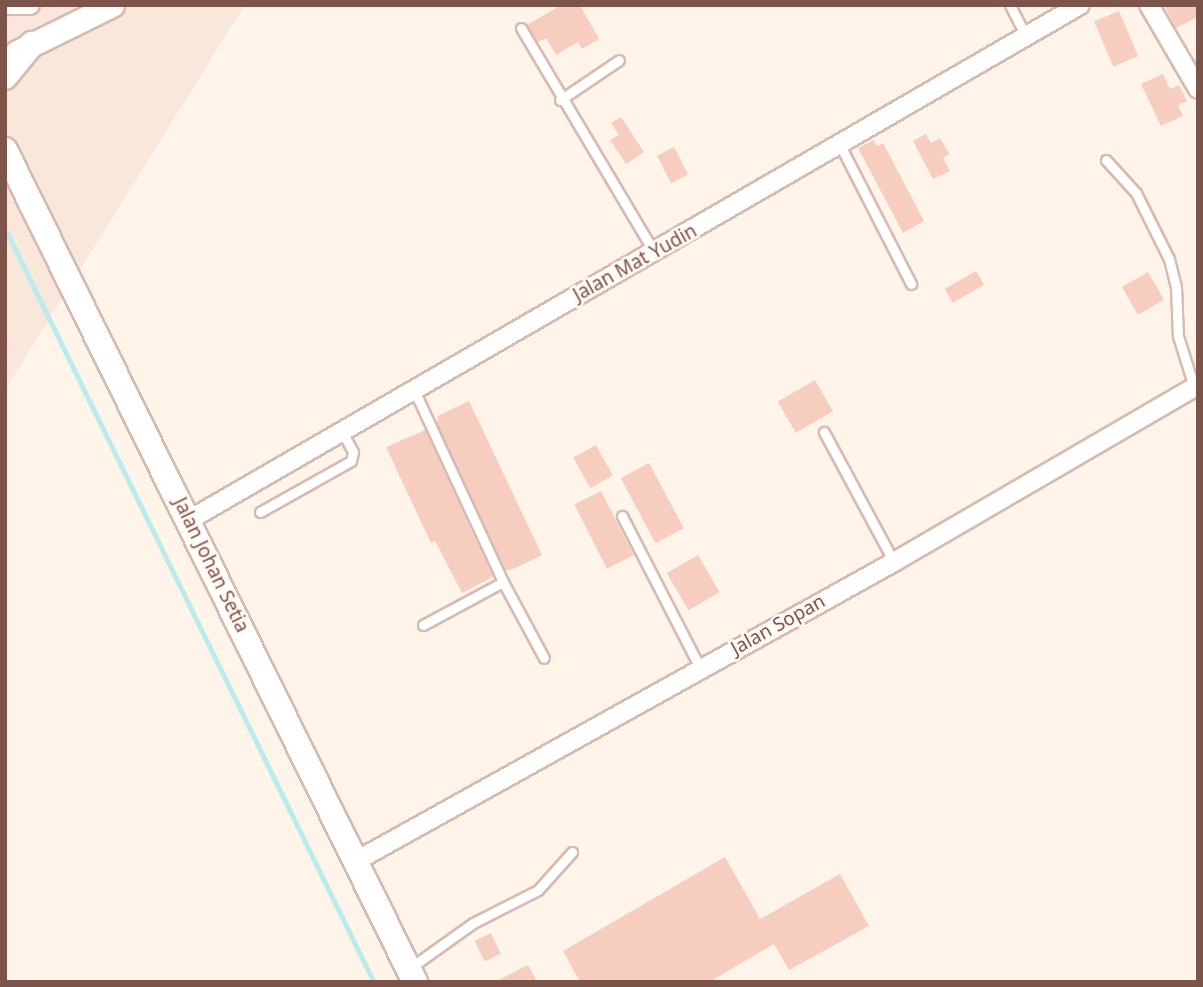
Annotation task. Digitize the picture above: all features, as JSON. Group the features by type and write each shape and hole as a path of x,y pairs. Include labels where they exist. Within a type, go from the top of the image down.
{"main road":[{"path":"5,45 32,44"},
{"path":"5,77 32,44"},
{"name":"Jalan Johan Setia","path":"5,150 412,975"}],"street":[{"path":"9,5 30,5"},
{"path":"5,58 112,5"},
{"name":"Jalan Mat Yudin","path":"189,520 1080,5"},
{"path":"1149,5 1198,89"},
{"name":"Jalan Sopan","path":"356,861 894,562 1196,389"}],"lane":[{"path":"1010,5 1026,36"},
{"path":"521,28 560,100 654,252"},
{"path":"560,100 619,60"},
{"path":"840,145 911,284"},
{"path":"1106,160 1136,193 1168,259 1176,287 1178,336 1196,389"},
{"path":"414,390 503,582 544,658"},
{"path":"260,512 351,461 353,452 342,431"},
{"path":"824,432 894,562"},
{"path":"622,516 699,668"},
{"path":"423,625 503,582"},
{"path":"412,975 473,923 538,890 572,852"}],"shaded area":[{"path":"5,5 245,5 5,390"},
{"path":"5,5 62,5 5,30"},
{"path":"5,330 18,356 5,375"}],"building":[{"path":"561,5 580,5 599,39 582,49 578,42 556,55 546,38 538,42 527,25"},
{"path":"1164,5 1198,5 1198,17 1176,28"},
{"path":"1119,11 1138,56 1113,67 1094,22"},
{"path":"1163,74 1170,89 1179,85 1187,101 1178,105 1183,116 1161,126 1141,84"},
{"path":"621,117 644,152 626,164 610,140 619,135 611,123"},
{"path":"926,134 931,143 940,138 949,154 943,158 950,171 933,179 913,141"},
{"path":"874,140 877,146 883,143 924,221 903,233 858,148"},
{"path":"674,147 688,175 671,183 657,156"},
{"path":"976,271 984,285 953,303 945,289"},
{"path":"1148,272 1164,300 1138,315 1122,287"},
{"path":"815,380 833,411 796,433 778,402"},
{"path":"469,401 542,555 511,570 505,570 437,424 438,416"},
{"path":"425,430 493,577 462,593 435,541 431,543 386,447"},
{"path":"596,445 613,476 590,488 573,458"},
{"path":"649,463 684,528 655,543 621,478"},
{"path":"601,491 634,555 607,569 574,505"},
{"path":"698,555 720,592 688,610 667,573"},
{"path":"725,857 760,919 840,874 869,926 789,970 774,944 709,982 580,982 563,951"},
{"path":"491,933 501,954 484,961 475,941"},
{"path":"528,965 537,982 495,982"}],"waterway":[{"path":"5,228 374,982"}]}
